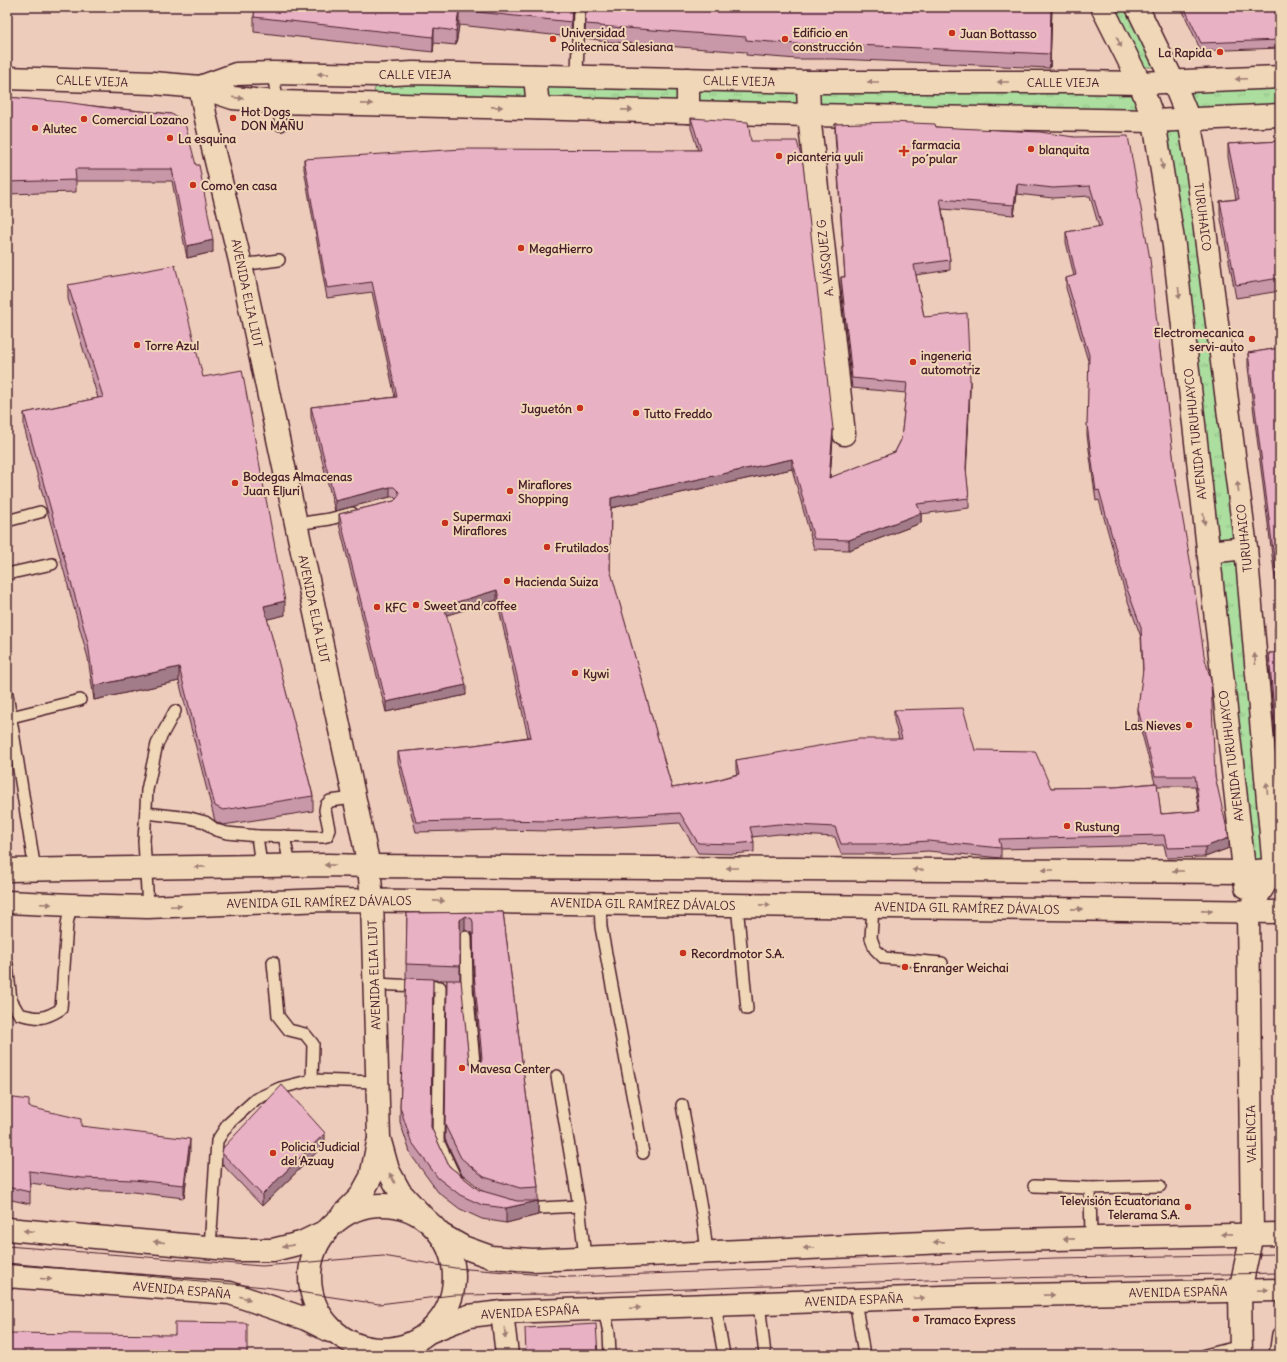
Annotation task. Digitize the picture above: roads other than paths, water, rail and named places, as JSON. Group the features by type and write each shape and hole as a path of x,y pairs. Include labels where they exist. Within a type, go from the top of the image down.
{"main road":[{"name":"AVENIDA TURUHUAYCO","path":"1102,7 1140,83 1154,121 1174,246 1245,872"},
{"path":"1137,7 1173,82 1189,120"},
{"name":"CALLE VIEJA","path":"200,87 236,74 273,73 576,76 808,82 1140,83 1280,77"},
{"path":"535,76 538,108"},
{"name":"CALLE VIEJA","path":"7,78 154,83 200,87 233,98 277,102 809,115 1154,121 1280,115"},
{"path":"688,80 688,112"},
{"name":"A. VÁSQUEZ G","path":"808,82 809,115 844,434"},
{"name":"AVENIDA ELIA LIUT","path":"200,87 206,119 241,265 353,798 363,834 369,866 372,901 379,1138 371,1177 360,1197 332,1225"},
{"name":"TURUHAICO","path":"1189,120 1246,548 1264,721 1277,869"},
{"path":"1208,552 1246,548"},
{"path":"7,870 261,865 1245,872 1277,869"},
{"path":"1248,912 1277,869"},
{"path":"1245,872 1248,912"},
{"name":"AVENIDA GIL RAMÍREZ DÁVALOS","path":"7,902 148,907 326,900 1280,912"},
{"name":"VALENCIA","path":"1241,1350 1240,1291 1252,1234 1248,912"},
{"name":"AVENIDA ELIA LIUT","path":"379,1138 388,1170 400,1192 433,1226"},
{"path":"7,1229 239,1250 273,1250 301,1243 360,1208 383,1205 405,1208 463,1247 491,1257 532,1260 969,1241 1280,1234"},
{"path":"332,1225 316,1247 310,1262 310,1294 318,1312 330,1328 347,1341 368,1348 391,1350 413,1343 432,1331 445,1314 453,1295 455,1268 450,1253 433,1226"},
{"name":"AVENIDA ESPAÑA","path":"7,1276 230,1293 306,1318 347,1341"},
{"name":"AVENIDA ESPAÑA","path":"432,1331 469,1316 502,1312 987,1296 1280,1290"},
{"path":"502,1312 507,1355"}],"lane":[{"path":"576,76 579,7"},
{"path":"273,73 281,125"},
{"path":"241,265 279,260"},
{"path":"296,524 330,519 361,511"},
{"path":"7,521 40,512"},
{"path":"7,574 52,564"},
{"path":"7,694 35,870"},
{"path":"11,717 80,700"},
{"path":"148,907 144,841 147,790 157,744 175,711"},
{"path":"146,813 190,818 205,822 216,830 227,833 257,836 323,837 327,836 329,829 325,810 326,805 330,801 353,798"},
{"path":"257,836 261,865"},
{"path":"284,836 290,865"},
{"path":"600,903 601,927 643,1153"},
{"path":"7,964 11,1000 19,1014 33,1018 47,1017 60,1009 67,924 71,905"},
{"path":"737,905 747,1009"},
{"path":"873,907 871,938 875,949 884,958 942,962"},
{"path":"466,937 467,988 475,1073"},
{"path":"273,962 278,1016 289,1030 305,1034 313,1044 312,1080"},
{"path":"374,984 467,988"},
{"path":"440,987 438,1141 455,1177 465,1186"},
{"path":"557,1076 579,1206 585,1257"},
{"path":"210,1247 216,1142 228,1124 256,1099 280,1088 312,1080 377,1082"},
{"path":"682,1105 703,1219 707,1252"},
{"path":"1034,1186 1090,1188 1160,1186"},
{"path":"1090,1188 1091,1238"},
{"path":"511,1207 519,1209 579,1206"},
{"path":"855,1300 864,1355"},
{"path":"759,1304 765,1355"},
{"path":"715,1305 724,1355"},
{"path":"604,1309 609,1334 610,1355"},
{"path":"1275,1355 1278,1334 1280,1333"},
{"path":"1205,1355 1241,1350"}],"tram line":[{"path":"7,1246 262,1266 383,1256 455,1268 570,1277 1055,1258 1280,1254"},
{"path":"7,1263 265,1287 379,1304 453,1295 554,1294 954,1279 1280,1273"}],"place":[{"name":"Juan Bottasso","path":"952,33"},
{"name":"Universidad Politecnica Salesiana","path":"553,39"},
{"name":"Edificio en construcción","path":"785,39"},
{"name":"La Rapida","path":"1220,52"},
{"name":"Hot Dogs DON MAÑU","path":"233,118"},
{"name":"Comercial Lozano","path":"84,119"},
{"name":"Alutec","path":"35,128"},
{"name":"La esquina","path":"170,138"},
{"name":"blanquita","path":"1031,149"},
{"name":"farmacia po´pular","path":"904,151"},
{"name":"picanteria yuli","path":"779,156"},
{"name":"Como en casa","path":"193,185"},
{"name":"MegaHierro","path":"521,248"},
{"name":"Electromecanica servi-auto","path":"1252,339"},
{"name":"Torre Azul","path":"137,345"},
{"name":"ingeneria automotriz","path":"913,362"},
{"name":"Juguetón","path":"580,408"},
{"name":"Tutto Freddo","path":"636,413"},
{"name":"Bodegas Almacenas Juan Eljuri","path":"235,483"},
{"name":"Miraflores Shopping","path":"510,491"},
{"name":"Supermaxi Miraflores","path":"445,523"},
{"name":"Frutilados","path":"547,547"},
{"name":"Hacienda Suiza","path":"507,581"},
{"name":"Sweet and coffee","path":"416,605"},
{"name":"KFC","path":"377,607"},
{"name":"Kywi","path":"575,673"},
{"name":"Las Nieves","path":"1189,725"},
{"name":"Rustung","path":"1067,826"},
{"name":"Recordmotor S.A.","path":"683,953"},
{"name":"Enranger Weichai","path":"905,967"},
{"name":"Mavesa Center","path":"462,1068"},
{"name":"Policia Judicial del Azuay","path":"273,1153"},
{"name":"Televisión Ecuatoriana Telerama S.A.","path":"1188,1207"},
{"name":"Tramaco Express","path":"916,1319"}]}
